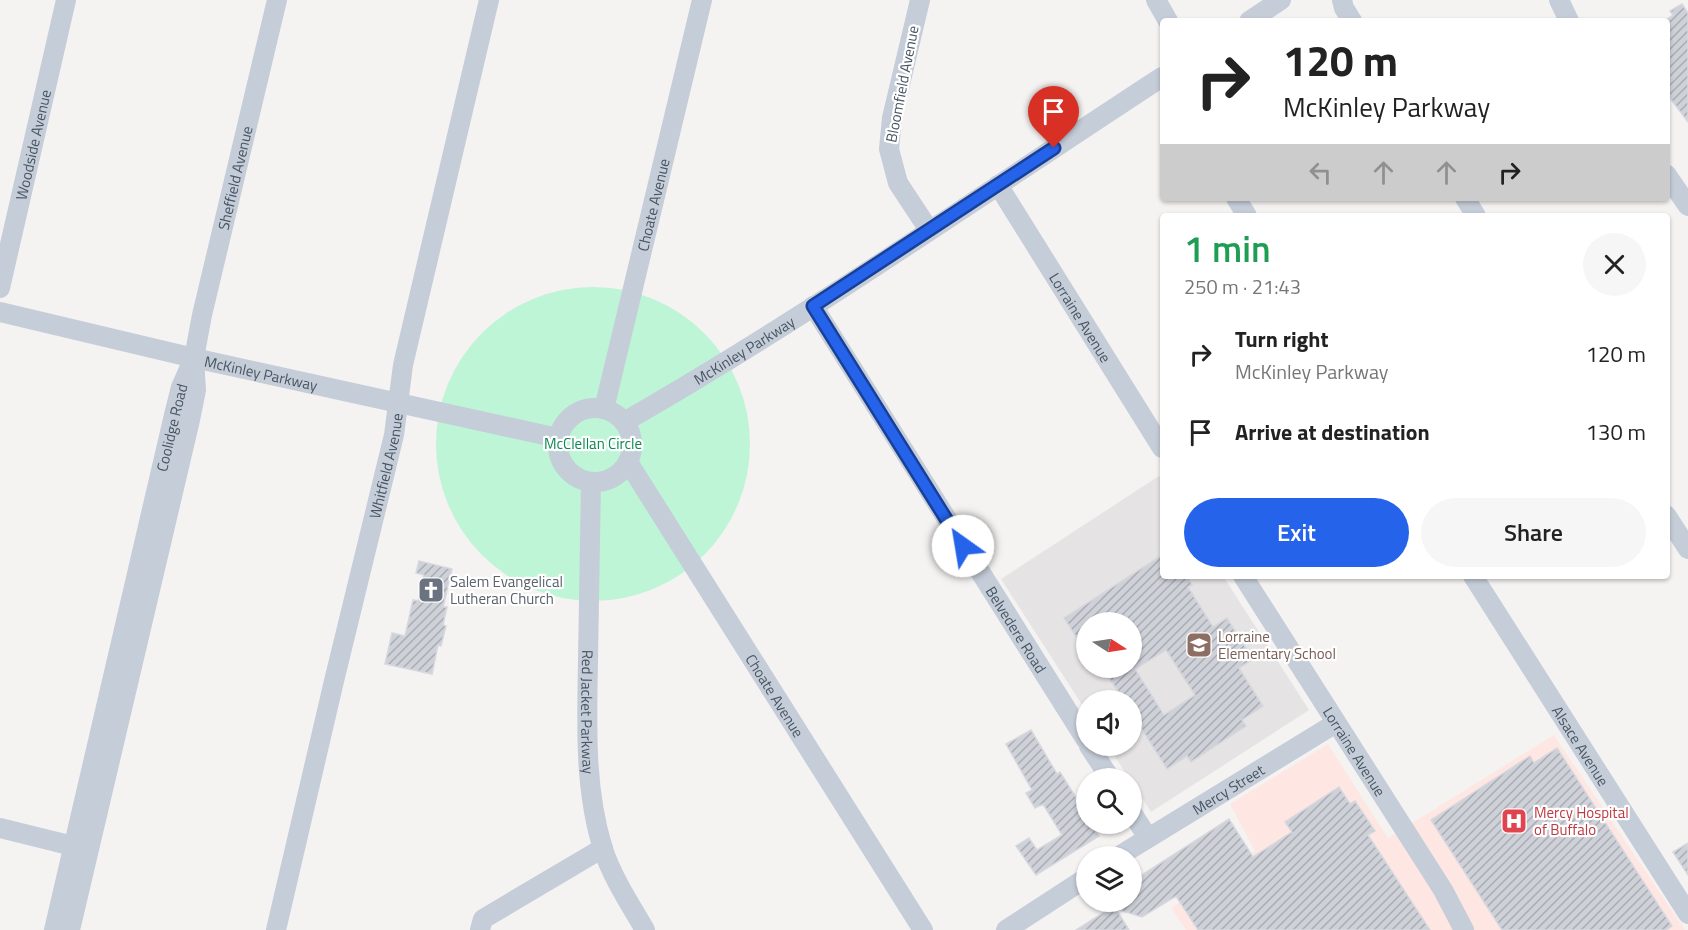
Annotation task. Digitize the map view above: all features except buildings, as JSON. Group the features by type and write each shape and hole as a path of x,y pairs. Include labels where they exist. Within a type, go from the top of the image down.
{"street":[{"name":"Woodside Avenue","path":"0,288 66,0"},
{"name":"Sheffield Avenue","path":"194,358 202,315 277,0"},
{"name":"Whitfield Avenue","path":"276,930 333,681 394,435 406,354 489,0"},
{"name":"Choate Avenue","path":"604,409 702,0"},
{"name":"Bloomfield Avenue","path":"920,0 892,118 889,149 898,183 929,230"},
{"path":"1156,0 1166,18"},
{"path":"1254,18 1281,0"},
{"path":"1342,0 1350,18"},
{"path":"1558,0 1567,18"},
{"name":"McKinley Parkway","path":"624,422 813,306 1160,80"},
{"path":"1670,180 1688,206"},
{"name":"Lorraine Avenue","path":"998,185 1160,445"},
{"name":"Belvedere Road","path":"813,306 1076,724"},
{"name":"McKinley Parkway","path":"0,312 194,358 558,438"},
{"name":"Coolidge Road","path":"54,930 81,848 135,619 196,390 194,358"},
{"path":"587,409 604,409 615,414 624,422 630,433 632,445 628,462 622,470 610,479 591,482 576,477 566,469 559,454 558,438 563,426 575,414 587,409"},
{"name":"Choate Avenue","path":"628,462 923,930"},
{"name":"Red Jacket Parkway","path":"591,482 587,756 590,787 603,848 615,880 645,930"},
{"path":"1670,521 1688,549"},
{"name":"Lorraine Avenue","path":"1245,579 1443,890 1464,930"},
{"name":"Alsace Avenue","path":"1475,579 1688,914"},
{"name":"Mercy Street","path":"1135,846 1336,723"},
{"path":"0,828 81,848"},
{"path":"1142,828 1148,838"},
{"name":"Coolidge Road","path":"70,930 81,848"},
{"path":"480,930 483,919 603,848"},
{"path":"1006,930 1076,884"}],"shaded area":[{"name":"Lorraine Elementary School","path":"1159,476 1160,579 1225,579 1309,710 1151,812 1142,798 1142,768 1122,768 1115,756 1142,756 1142,690 1076,690 1076,695 1001,579"},
{"name":"Mercy Hospital of Buffalo","path":"1554,735 1685,930 1186,930 1171,908 1255,851 1230,804 1328,744 1388,838"}],"green space":[{"name":"McClellan Circle","path":"593,287 624,290 653,299 680,313 704,333 724,357 738,384 747,413 750,444 747,475 738,504 724,531 704,555 680,575 653,589 624,598 593,601 562,598 533,589 506,575 482,555 462,531 448,504 439,475 436,444 439,413 448,384 462,357 482,333 506,313 533,299 562,290"}],"place":[{"name":"Salem Evangelical Lutheran Church","path":"431,590"},
{"name":"Lorraine Elementary School","path":"1199,645"},
{"name":"Mercy Hospital of Buffalo","path":"1514,821"}],"route":[{"path":"963,546 813,306 1054,148"}]}
